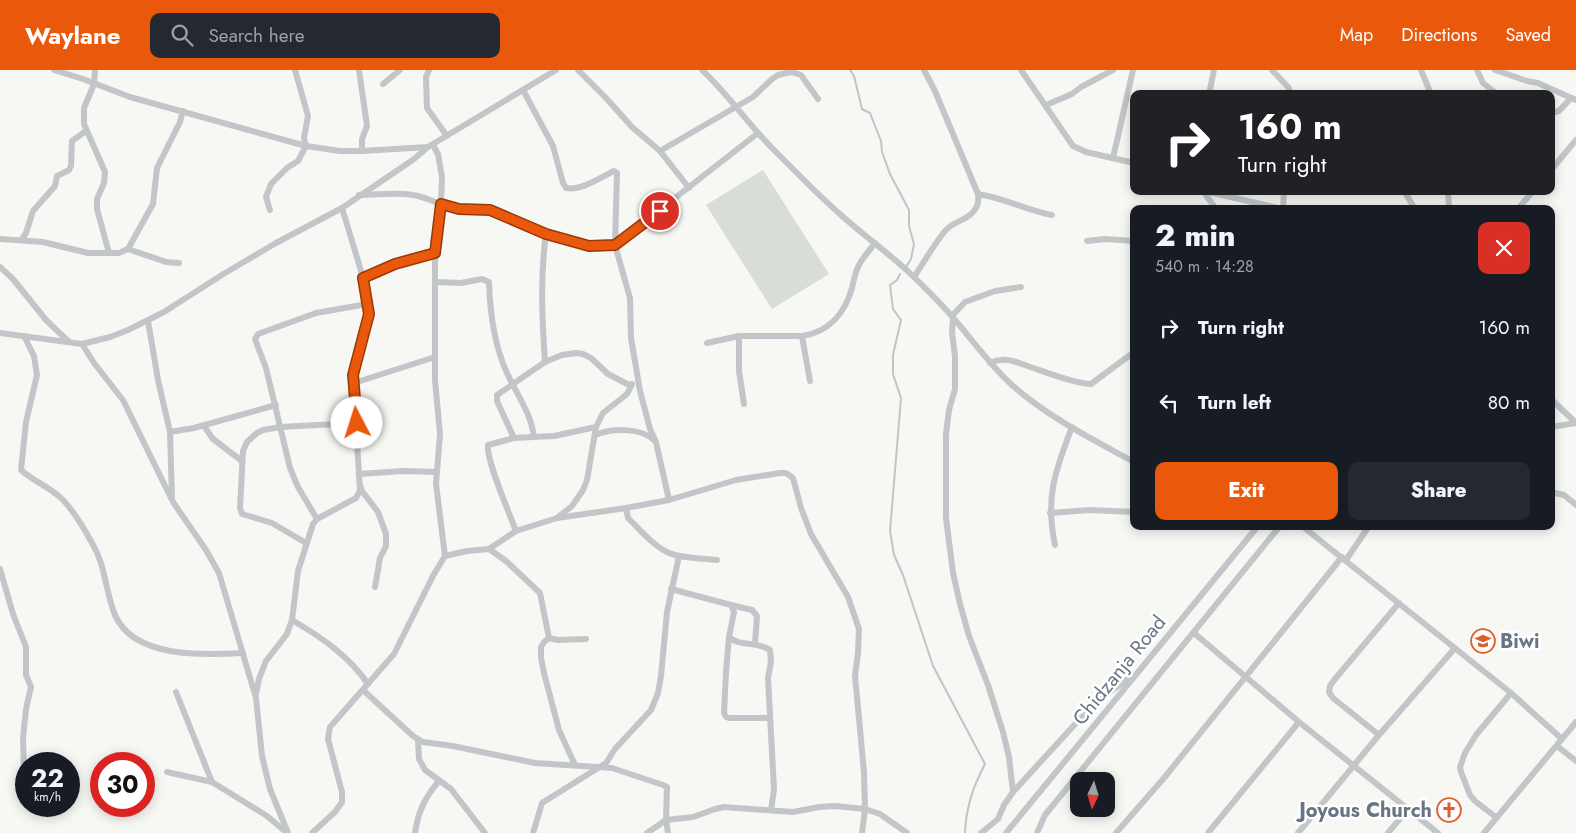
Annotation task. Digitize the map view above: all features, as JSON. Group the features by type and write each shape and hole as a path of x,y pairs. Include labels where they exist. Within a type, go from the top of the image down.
{"street":[{"path":"54,70 130,97 306,146 340,151 431,146"},
{"path":"95,70 94,84 83,117 86,131 105,172 104,183 97,199 97,209 109,253"},
{"path":"270,210 266,197 271,184 287,168 298,161 306,146 304,138 308,116 295,70"},
{"path":"359,70 367,126 362,139 362,151"},
{"path":"383,84 400,70"},
{"path":"429,70 426,77 427,108 446,136"},
{"path":"0,333 82,344 110,337 148,320 185,300 225,273 276,243 342,208 446,136 556,70"},
{"path":"578,70 632,127 660,151 689,188"},
{"path":"702,70 758,133 840,214 914,277 953,317 990,363 1023,394 1072,427 1130,460"},
{"path":"914,277 944,232 953,224 974,212 978,202 978,194 935,91 924,70"},
{"path":"1021,70 1073,146 1086,152 1130,162"},
{"path":"1046,106 1072,94 1113,70"},
{"path":"1113,158 1133,70"},
{"path":"1210,90 1214,70"},
{"path":"1272,70 1291,90"},
{"path":"1421,70 1429,90"},
{"path":"1477,70 1483,83 1492,90"},
{"path":"1495,70 1538,83 1554,90"},
{"path":"660,151 753,97 778,75 791,72 801,75 818,98"},
{"path":"523,90 547,132 566,188 571,189 582,186 614,171 617,173 618,199 615,245 630,298 631,338 637,374 646,414 656,442 669,500"},
{"path":"1555,91 1574,99 1555,112"},
{"path":"0,239 22,239 50,243 88,253 119,253 128,249 153,204 157,168 180,122 183,111"},
{"path":"22,239 26,233 33,211 55,186 57,176 69,170 71,166 72,141 86,131"},
{"path":"359,195 411,194 459,209 490,210 546,234 589,246 615,245 758,133"},
{"path":"1555,165 1576,140"},
{"path":"312,833 336,812 342,802 342,792 328,739 330,727 394,654 434,574 446,556 436,484 440,434 435,357 435,253 441,204 441,170 438,154 431,146"},
{"path":"978,194 1000,199 1025,209 1052,215"},
{"path":"1221,195 1265,205"},
{"path":"1522,205 1530,195"},
{"path":"256,698 262,670 266,661 287,634 292,620 298,571 313,524 317,519 356,498 360,491 354,383 355,367 369,321 363,278 342,208"},
{"path":"545,362 542,315 543,256 546,234"},
{"path":"1087,240 1130,241"},
{"path":"707,343 739,336 810,335 826,328 839,317 848,300 859,264 876,243"},
{"path":"128,249 166,262 179,263"},
{"path":"363,278 395,264 435,253"},
{"path":"0,267 13,279 46,320 69,342"},
{"path":"435,282 461,283 482,279 488,280 490,311 497,346 506,373 530,419 534,437"},
{"path":"1013,792 1009,757 1003,732 988,685 969,636 953,573 946,518 946,434 955,389 953,317 965,302 995,291 1020,287"},
{"path":"317,519 294,478 266,368 255,342 256,336 316,314 367,304"},
{"path":"148,320 158,380 170,432 173,502"},
{"path":"24,336 34,356 37,375 26,422 22,470 62,499 89,537 103,565 108,592 121,627 145,643 168,651 205,655 243,653"},
{"path":"739,336 738,371 744,404"},
{"path":"802,336 810,381"},
{"path":"82,344 94,363 123,400 173,502 206,550 219,573 223,592 256,698 262,756 270,789 287,833"},
{"path":"514,438 496,398 498,392 545,362 562,355 584,354 608,374 631,386"},
{"path":"990,363 997,360 1014,360 1038,370 1091,384 1130,355"},
{"path":"354,383 435,357"},
{"path":"557,518 572,506 583,490 587,480 596,427 602,413 627,394 637,374"},
{"path":"1555,403 1576,423 1555,426"},
{"path":"170,432 204,426 276,405"},
{"path":"306,543 272,523 242,514 240,508 244,446 257,433 264,430 280,427 357,423"},
{"path":"204,426 213,439 242,461"},
{"path":"516,532 494,471 488,447 490,444 514,438 554,436 596,427"},
{"path":"1055,545 1050,513 1053,482 1072,427"},
{"path":"595,435 602,432 623,430 647,435 656,442"},
{"path":"360,474 436,472"},
{"path":"446,556 467,551 489,549 516,532 557,518 669,500 754,476 786,473 793,478 801,508 811,534 844,589 859,629 855,676 863,755 865,808 862,833"},
{"path":"360,484 362,491 378,512 386,534 386,546 380,558 375,586"},
{"path":"1555,493 1564,495 1576,505"},
{"path":"626,508 628,518 661,548 679,556 717,560"},
{"path":"1050,513 1090,510 1130,512"},
{"name":"Chidzanja Road","path":"1006,833 1255,530"},
{"path":"1037,833 1045,815 1277,530"},
{"path":"1307,530 1510,693 1562,739"},
{"path":"1116,833 1164,778 1366,530"},
{"path":"489,549 506,561 540,593 549,638"},
{"path":"533,833 542,803 606,763 615,749 651,710 658,693 663,637 679,556"},
{"path":"0,569 13,614 26,647 26,675 31,687 24,721 22,752"},
{"path":"671,589 752,610 757,616 754,644"},
{"path":"1379,735 1333,698 1329,692 1330,686 1398,603"},
{"path":"731,605 734,612 729,637 724,713 729,718 770,718"},
{"path":"292,620 312,631 340,653 360,672 368,684"},
{"path":"1194,633 1299,722 1438,833"},
{"path":"729,637 734,641 765,646 770,650 771,662 768,678 774,789 771,810"},
{"path":"549,638 558,640 586,639"},
{"path":"549,638 542,647 541,658 545,682 559,730 575,765"},
{"path":"1298,833 1379,735 1455,648"},
{"path":"981,833 998,819 1004,805 1013,792 1077,722 1107,694 1143,667"},
{"path":"363,690 418,740 423,742 453,746 517,760 612,768 667,787 666,820 668,833"},
{"path":"176,692 212,782"},
{"path":"1497,818 1474,801 1460,772 1460,766 1476,734 1510,693"},
{"path":"1208,833 1299,722"},
{"path":"1484,833 1576,722"},
{"path":"418,740 420,759 425,770 451,789 485,833"},
{"path":"1557,746 1576,761"},
{"path":"167,772 212,782 267,816 287,833"},
{"path":"415,833 421,806 426,796 439,781"},
{"path":"646,833 666,820 693,817 724,807 798,812 819,806 835,806 865,808 880,814 908,833"},
{"path":"1388,833 1408,809"}],"shaded area":[{"path":"763,170 829,274 772,309 706,205"}],"waterway":[{"path":"850,70 854,76 862,109 870,113 881,141 882,152 890,174 909,210 909,226 914,244 911,259 906,267"},
{"path":"900,274 897,280 890,285 893,309 901,320 893,355 893,374 901,398 890,531 894,555 903,575 933,666 985,764 971,797 965,833"}],"place":[{"name":"Biwi","path":"1483,641"},
{"name":"Joyous Church","path":"1449,810"}],"route":[{"path":"357,423 353,375 369,321 363,278 395,264 435,253 441,204 459,209 490,210 546,234 589,246 615,245 660,211"}]}
